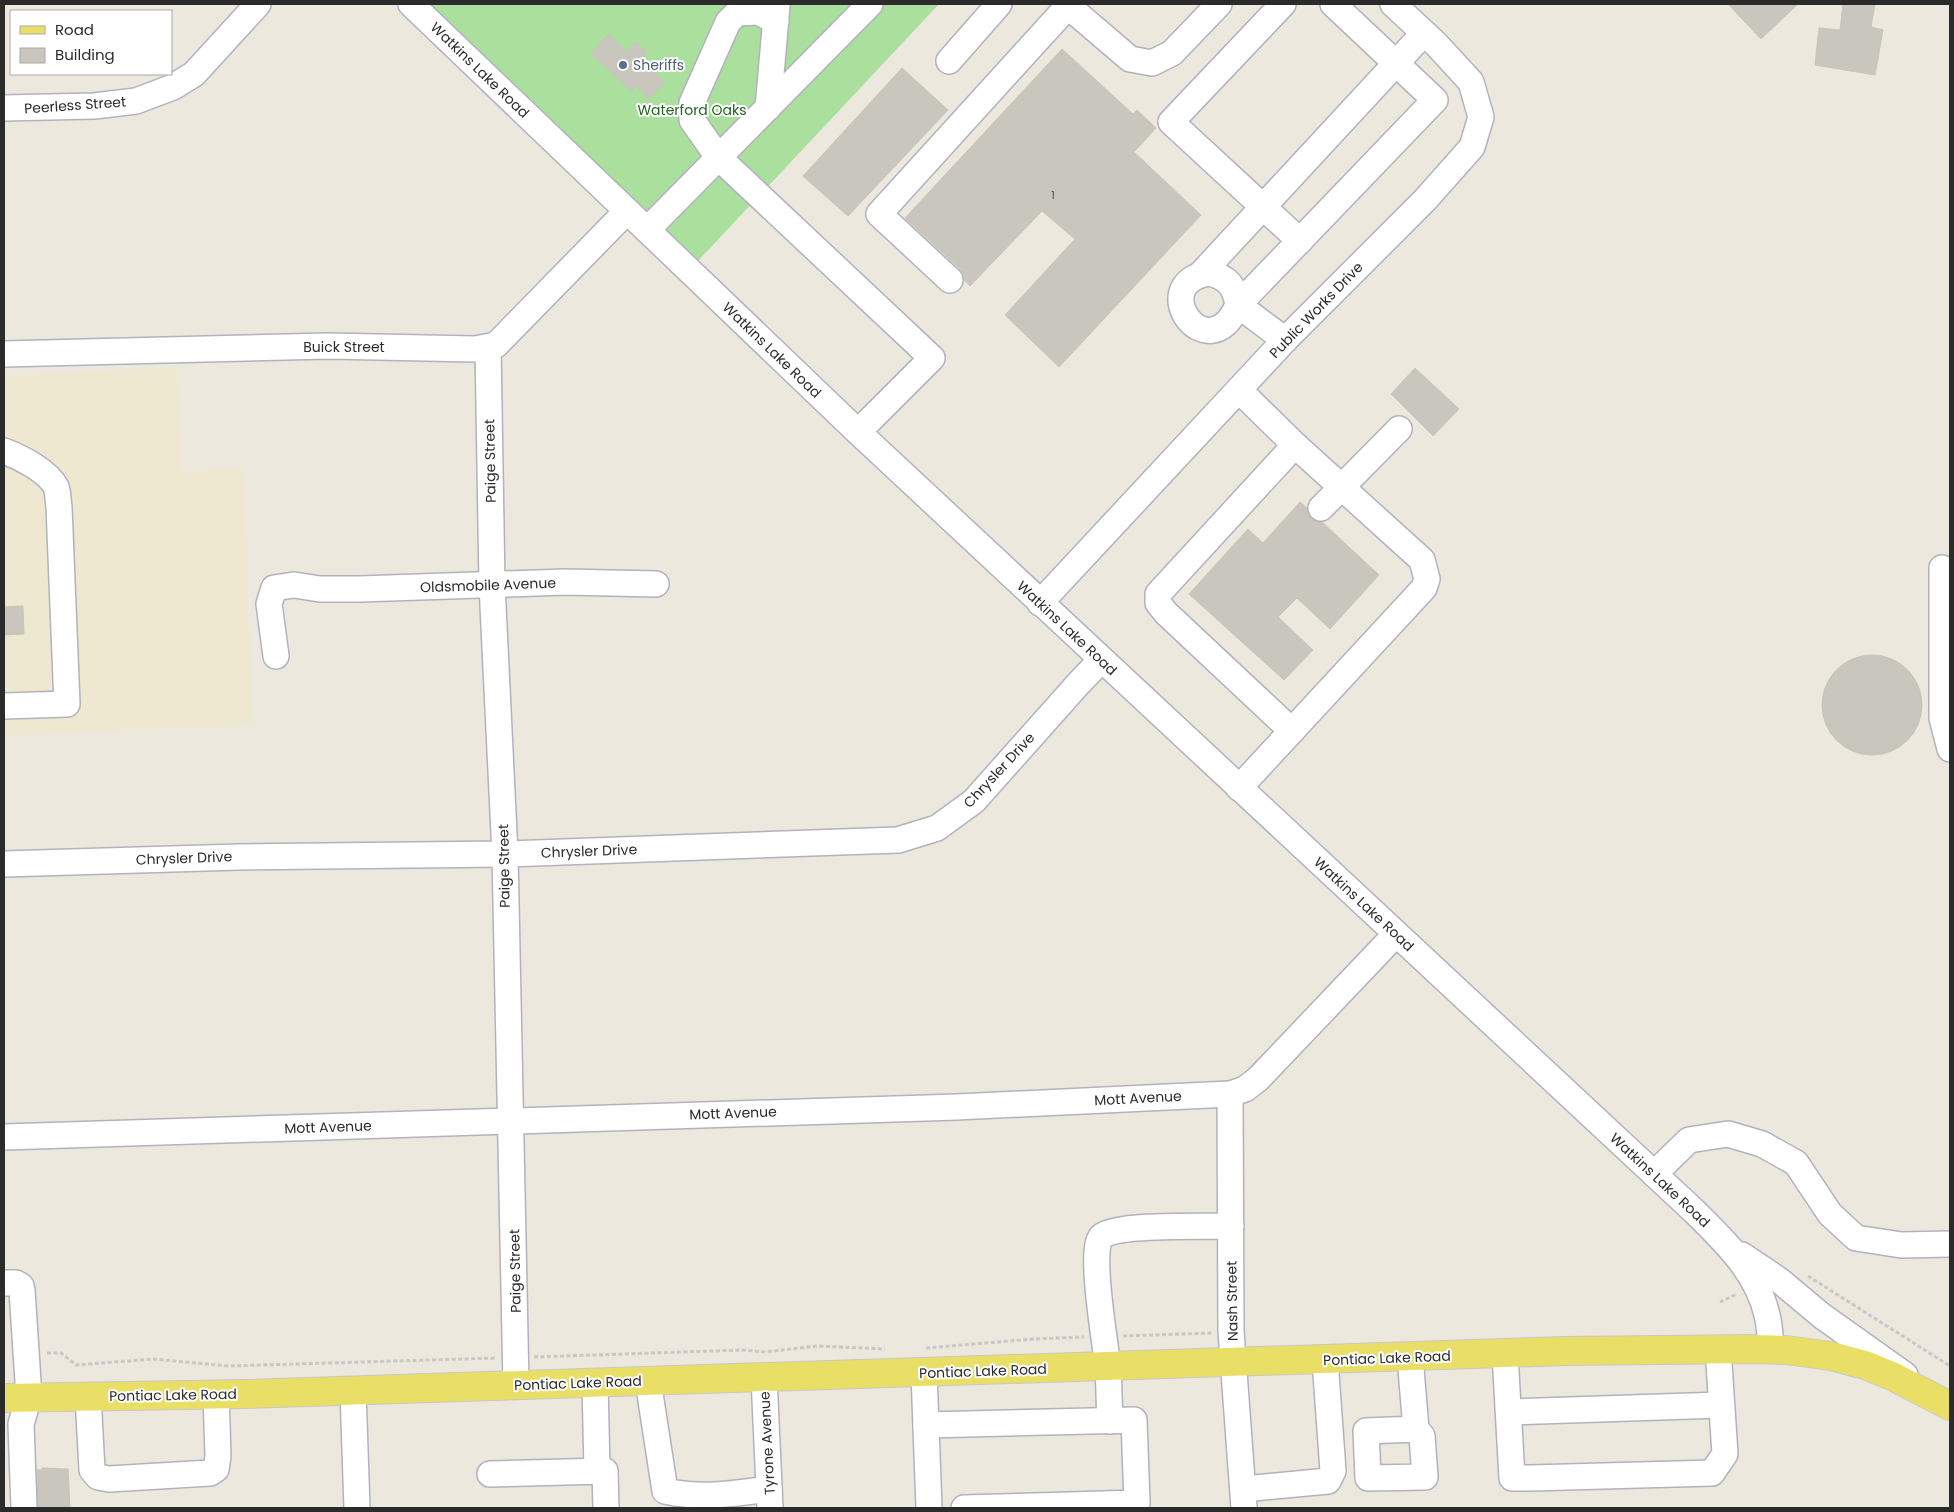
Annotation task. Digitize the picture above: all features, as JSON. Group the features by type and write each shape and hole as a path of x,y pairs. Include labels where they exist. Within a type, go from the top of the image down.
{"main road":[{"name":"Pontiac Lake Road","path":"16,1398 353,1391 764,1378 921,1360 1108,1367 1718,1348 1771,1349 1831,1356 1855,1362 1894,1377 1948,1405"}],"street":[{"name":"Peerless Street","path":"4,108 103,105 136,101 173,87 194,74 258,4"},
{"name":"Watkins Lake Road","path":"411,4 858,432 1654,1174 1728,1246 1750,1274 1760,1295 1768,1317 1771,1349"},
{"path":"647,230 870,4"},
{"path":"949,61 999,4"},
{"path":"950,280 879,214 1069,5 1130,59 1152,62 1172,53 1219,4"},
{"path":"1283,4 1171,122 1300,240"},
{"path":"1285,340 1238,306 1233,287 1227,280 1218,275 1200,275 1191,279 1185,286 1181,295 1181,305 1183,314 1188,321 1204,330 1214,330 1222,327 1230,321 1238,306 1435,100 1333,4"},
{"name":"Public Works Drive","path":"1040,603 1285,340 1425,200 1472,147 1481,117 1472,82 1393,4"},
{"path":"768,108 776,12 737,13 728,22 692,103 692,120 718,158 932,358 858,432"},
{"path":"1200,275 1424,33"},
{"name":"Buick Street","path":"4,354 318,346 475,349 488,347 496,345 517,325 627,211"},
{"name":"Paige Street","path":"488,347 492,585 505,854 516,1385"},
{"path":"1239,390 1295,445 1422,560 1427,579 1424,588 1239,788"},
{"path":"1321,508 1399,429"},
{"path":"1292,732 1166,613 1158,603 1158,594 1295,445"},
{"path":"4,452 19,457 42,472 56,487 67,704 4,706"},
{"path":"1942,568 1942,718 1950,749"},
{"name":"Oldsmobile Avenue","path":"276,656 269,604 274,588 294,585 320,589 565,582 656,584"},
{"name":"Chrysler Drive","path":"4,864 239,857 505,854 898,840 937,828 974,801 1101,660"},
{"name":"Mott Avenue","path":"4,1137 957,1107 1230,1094 1246,1089 1258,1080 1396,934"},
{"name":"Nash Street","path":"1230,1094 1232,1331 1244,1499"},
{"path":"1654,1174 1689,1140 1728,1134 1762,1144 1796,1162 1830,1214 1856,1238 1901,1245 1950,1244"},
{"path":"1110,1421 1108,1367 1102,1337 1096,1258 1097,1242 1101,1236 1123,1228 1231,1226"},
{"name":"Watkins Lake Road","path":"1728,1246 1779,1280 1829,1321 1948,1405"},
{"path":"4,1283 16,1283 21,1286 26,1354 16,1398 21,1424 24,1508"},
{"path":"1505,1354 1512,1478 1712,1473 1725,1454 1718,1348"},
{"path":"1410,1357 1416,1429"},
{"path":"921,1360 929,1508"},
{"path":"1244,1499 1328,1481 1333,1471 1325,1360"},
{"name":"Tyrone Avenue","path":"764,1378 770,1499"},
{"path":"648,1381 665,1492 684,1495 770,1499"},
{"path":"595,1383 597,1471"},
{"path":"353,1391 357,1508"},
{"path":"88,1396 92,1470 98,1477 109,1479 210,1473 216,1469 218,1456 216,1394"},
{"path":"1509,1412 1721,1405"},
{"path":"926,1425 1134,1420 1137,1503 964,1508"},
{"path":"490,1474 606,1471 606,1508"}],"path":[{"path":"921,1360 1033,1339 1212,1333"},
{"path":"527,1357 742,1350 766,1352 816,1346 890,1349"},
{"path":"26,1354 61,1353 76,1365 153,1359 229,1366 503,1358"}],"shaded area":[{"path":"177,368 181,471 243,468 253,725 4,735 4,375"}],"green space":[{"name":"Waterford Oaks","path":"430,4 939,4 696,263"}],"building":[{"path":"1728,4 1798,4 1761,39"},
{"path":"1843,4 1875,4 1871,27 1883,30 1875,75 1815,65 1819,28 1840,30"},
{"name":"Sheriffs","path":"609,34 627,52 636,42 647,53 642,59 665,82 649,99 636,86 631,91 591,53"},
{"path":"1062,49 1133,114 1137,110 1156,128 1134,152 1201,215 1059,367 1005,315 1075,239 1042,211 970,286 964,280 964,275 960,269 905,218"},
{"path":"902,68 948,110 848,216 803,176"},
{"path":"1415,368 1459,409 1433,436 1391,394"},
{"path":"1300,502 1307,508 1311,519 1322,522 1379,575 1330,629 1297,598 1278,617 1313,650 1284,680 1189,594 1248,529 1263,543"},
{"path":"23,606 24,634 4,635 4,607"},
{"path":"1872,655 1882,656 1900,663 1914,677 1921,695 1921,715 1914,733 1900,747 1882,754 1872,755 1862,754 1844,747 1830,733 1823,715 1822,705 1823,695 1830,677 1844,663 1862,656"},
{"path":"42,1468 68,1469 70,1508 38,1508 37,1470 42,1470"}],"place":[{"name":"Sheriffs","path":"623,65"}]}
